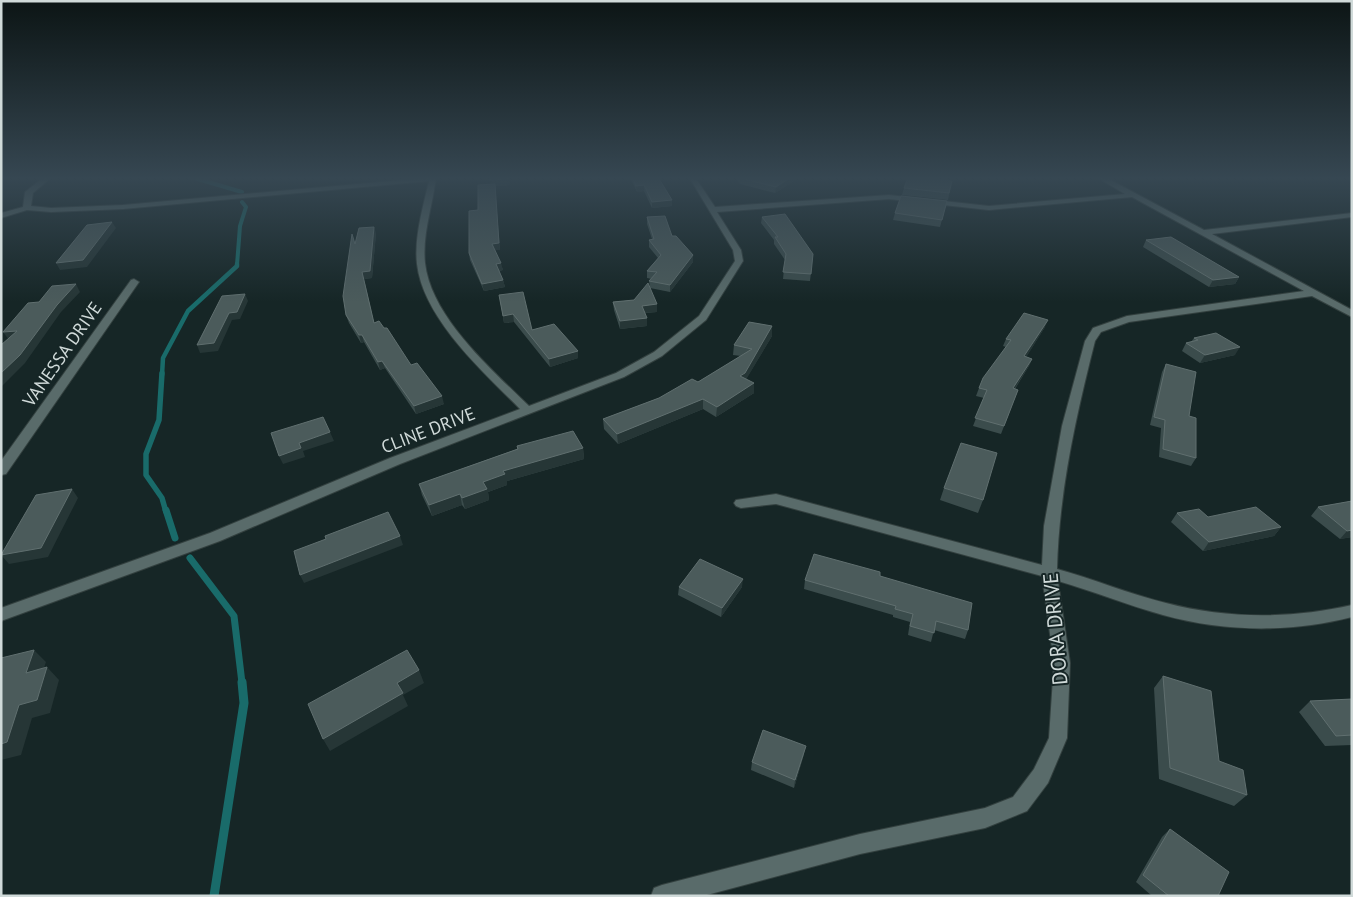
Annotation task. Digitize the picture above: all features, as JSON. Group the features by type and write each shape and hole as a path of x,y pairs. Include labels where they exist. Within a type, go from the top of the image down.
{"street":[{"path":"425,219 420,264 426,290 436,307 459,337 528,411"},
{"name":"CLINE DRIVE","path":"1,615 215,537 395,461 620,375 658,354 703,318 739,262 737,250 717,219"},
{"path":"1177,219 1352,314"},
{"path":"1202,233 1320,219"},
{"name":"VANESSA DRIVE","path":"1,471 134,282"},
{"name":"DORA DRIVE","path":"662,896 860,844 985,818 1020,804 1041,776 1058,738 1062,663 1049,574 1051,526 1068,426 1090,341 1097,330 1127,320 1314,293"},
{"path":"741,502 776,499 1049,574 1180,613 1276,622 1332,617 1352,611"}],"building":[{"path":"469,219 497,219 499,243 492,244 501,263 496,264 503,280 482,284 469,253"},
{"path":"648,219 666,219 672,236 676,236 693,255 670,285 649,281 657,272 647,271 661,255 649,240 654,239"},
{"path":"763,219 788,219 813,254 811,274 783,272 786,254 775,237 778,237"},
{"path":"112,222 83,260 56,263 87,225"},
{"path":"374,227 370,271 362,272 374,323 379,321 384,328 387,328 411,365 417,363 442,396 414,406 382,361 378,362 362,335 359,335 346,315 343,296 352,234 355,244 359,228"},
{"path":"1171,237 1239,277 1213,280 1146,240"},
{"path":"648,283 657,304 642,306 647,318 620,321 613,302 634,300"},
{"path":"76,284 57,305 20,355 1,373 1,345 17,331 3,332 28,303 39,302 52,286"},
{"path":"523,292 532,330 554,324 578,351 549,359 513,314 503,316 499,295"},
{"path":"245,294 237,312 229,313 214,343 197,345 222,296"},
{"path":"1024,313 1048,320 1024,356 1032,359 1013,388 1018,390 1004,426 975,418 987,390 979,388 983,378 1011,340 1006,339"},
{"path":"749,322 772,326 745,373 740,376 754,383 717,407 703,399 617,434 603,419 659,398 692,379 698,382 752,349 734,345"},
{"path":"1216,333 1240,347 1205,355 1186,343 1198,340 1194,338"},
{"path":"1166,364 1196,372 1189,416 1196,418 1196,458 1163,449 1165,420 1154,417"},
{"path":"323,417 330,432 299,443 301,448 279,456 271,433"},
{"path":"573,431 583,448 503,471 505,474 483,482 487,489 462,498 460,494 429,505 419,484 518,449 517,446"},
{"path":"961,443 997,453 983,500 944,488"},
{"path":"72,489 41,548 1,555 36,495"},
{"path":"1352,501 1352,530 1347,531 1318,507"},
{"path":"1256,507 1281,527 1209,542 1177,513 1199,509 1208,517"},
{"path":"388,512 400,536 300,575 294,551 326,539 325,536"},
{"path":"814,554 880,572 880,576 972,603 968,630 936,621 934,633 910,626 913,614 895,609 896,606 805,580"},
{"path":"700,559 743,579 722,608 679,587"},
{"path":"34,650 26,673 47,667 37,700 19,705 7,742 1,744 1,658"},
{"path":"407,650 419,670 397,683 403,693 323,739 308,704"},
{"path":"1163,676 1211,691 1219,761 1243,770 1247,795 1170,768"},
{"path":"1352,699 1352,735 1336,736 1310,701"},
{"path":"763,730 806,746 795,780 752,762"},
{"path":"1170,829 1229,872 1218,896 1169,896 1143,875"}],"waterway":[{"path":"237,265 242,219"},
{"path":"162,375 163,358 188,311 237,265"},
{"path":"162,373 159,420 146,454 146,475 162,498 166,512"},
{"path":"166,510 175,538"},
{"path":"190,558 234,616 242,683"},
{"path":"214,896 244,703 242,682"}]}
